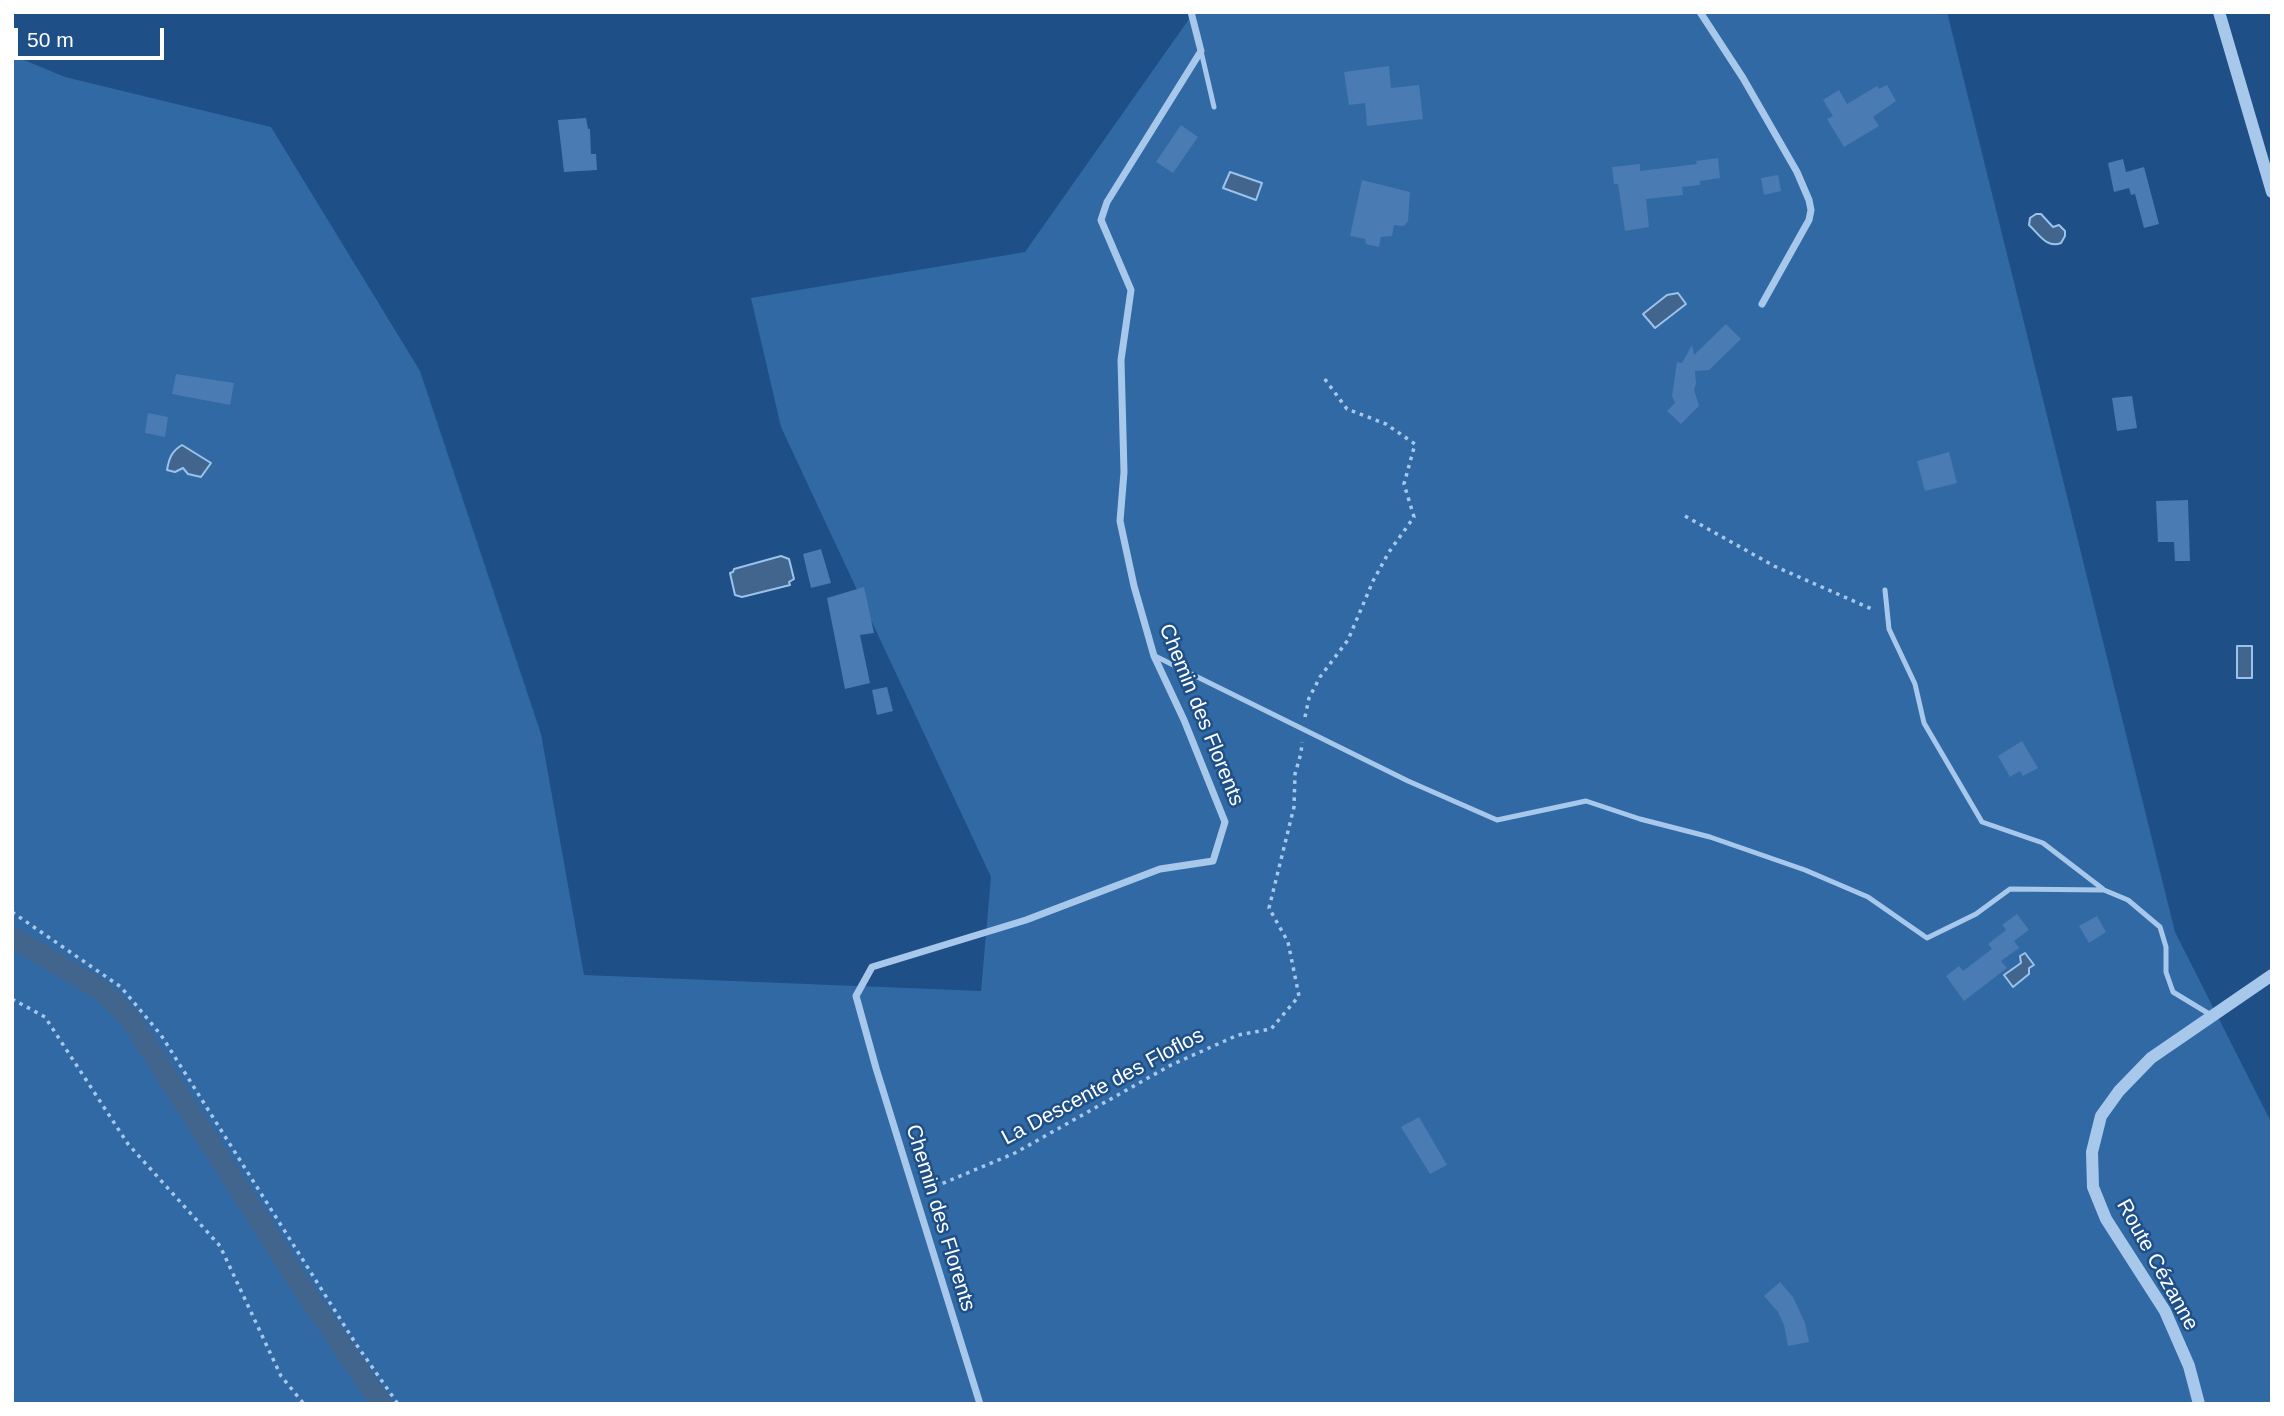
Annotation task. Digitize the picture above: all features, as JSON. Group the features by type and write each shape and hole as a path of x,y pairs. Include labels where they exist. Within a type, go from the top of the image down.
{"street":[{"path":"1191,12 1201,51"},
{"path":"1700,12 1743,78 1797,172 1809,200 1809,220 1762,304"},
{"path":"2219,12 2272,192"},
{"name":"Chemin des Florents","path":"980,1404 856,996 872,967 1026,920 1160,869 1213,861 1225,822 1184,720 1154,656 1134,586 1120,521 1124,472 1121,360 1131,289 1101,220 1107,202 1201,51"},
{"name":"Route Cézanne","path":"2199,1404 2189,1366 2165,1311 2106,1219 2093,1187 2092,1152 2101,1116 2119,1091 2151,1058 2272,975"}],"lane":[{"path":"1201,51 1214,107"},
{"path":"1885,590 1889,629 1915,684 1924,723 1982,822 2043,843 2104,890 2128,900 2161,926 2166,947 2166,972 2173,992 2211,1015"},
{"path":"1154,656 1408,781 1497,820 1586,801 1640,819 1710,837 1805,870 1868,897 1927,938 1976,914 2010,889 2104,890"}],"path":[{"name":"La Descente des Floflos","path":"915,1195 1015,1153 1171,1065 1238,1035 1271,1029 1298,996 1288,942 1269,908 1294,807 1295,774 1309,698 1320,677 1348,640 1373,581 1389,552 1414,517 1404,484 1415,444 1386,424 1347,409 1324,378"},
{"path":"1685,516 1774,566 1873,608 1889,629"},
{"path":"12,912 121,987 161,1035 356,1343 398,1404"},
{"path":"12,999 45,1017 128,1144 220,1246 281,1376 304,1404"}],"shaded area":[{"path":"1194,12 1947,12 2175,932 2272,1124 2272,1404 12,1404 12,55 65,77 271,127 420,371 541,734 584,975 981,991 991,877 781,427 751,298 1025,252"},
{"path":"1230,172 1262,183 1256,200 1223,188"},
{"path":"2041,214 2053,227 2059,225 2065,231 2061,243 2047,242 2029,225 2030,218"},
{"path":"1678,293 1686,304 1655,328 1643,314 1667,295"},
{"path":"182,445 211,463 201,477 188,474 183,468 175,472 167,470 172,455"},
{"path":"781,556 789,559 794,579 789,582 790,585 742,597 735,595 730,573 734,569"},
{"path":"2237,646 2252,646 2252,678 2237,678"},
{"path":"2025,953 2034,965 2029,968 2029,974 2013,987 2004,975 2021,963 2020,956"}],"building":[{"path":"1389,66 1391,88 1419,85 1423,119 1367,126 1365,103 1349,105 1344,72"},
{"path":"1887,85 1896,101 1873,117 1879,126 1844,147 1827,119 1833,116 1823,100 1839,90 1847,104 1877,86 1879,89"},
{"path":"586,118 590,129 591,154 596,154 597,170 564,172 558,120"},
{"path":"1181,125 1198,137 1173,173 1156,162"},
{"path":"1718,158 1720,178 1700,181 1700,185 1682,187 1683,195 1646,199 1649,227 1625,231 1618,184 1614,184 1612,167 1640,164 1640,171 1697,164 1696,161"},
{"path":"2123,159 2126,172 2144,167 2159,224 2144,228 2135,194 2131,195 2129,188 2114,192 2108,163"},
{"path":"1778,175 1781,191 1764,195 1761,178"},
{"path":"1362,180 1410,192 1408,221 1404,226 1394,225 1392,236 1381,237 1379,247 1366,244 1365,239 1350,236"},
{"path":"1726,324 1741,339 1709,370 1695,371 1694,390 1699,406 1681,424 1667,411 1675,403 1672,396 1677,362 1682,363 1692,345 1694,355"},
{"path":"176,374 234,383 230,405 172,394"},
{"path":"2132,396 2137,428 2117,431 2112,398"},
{"path":"148,413 168,417 165,437 145,433"},
{"path":"1949,452 1957,483 1925,491 1917,461"},
{"path":"2188,500 2190,561 2175,561 2174,542 2158,542 2156,501"},
{"path":"821,549 831,583 811,588 803,554"},
{"path":"864,587 874,633 860,635 870,683 845,689 827,598"},
{"path":"887,687 893,711 877,715 872,690"},
{"path":"2022,741 2038,768 2023,776 2020,771 2010,777 1998,756"},
{"path":"2017,914 2029,930 2014,941 2019,948 2001,961 2007,968 1964,1001 1946,976 1959,966 1963,971 1992,949 1988,944 2006,930 2002,925"},
{"path":"2097,916 2106,932 2089,943 2079,926"},
{"path":"1419,1117 1447,1165 1430,1174 1401,1127"},
{"path":"1780,1282 1793,1297 1805,1323 1809,1342 1788,1346 1778,1312 1764,1296"}],"waterway":[{"path":"12,937 101,990 130,1018 306,1293 382,1404"}]}
